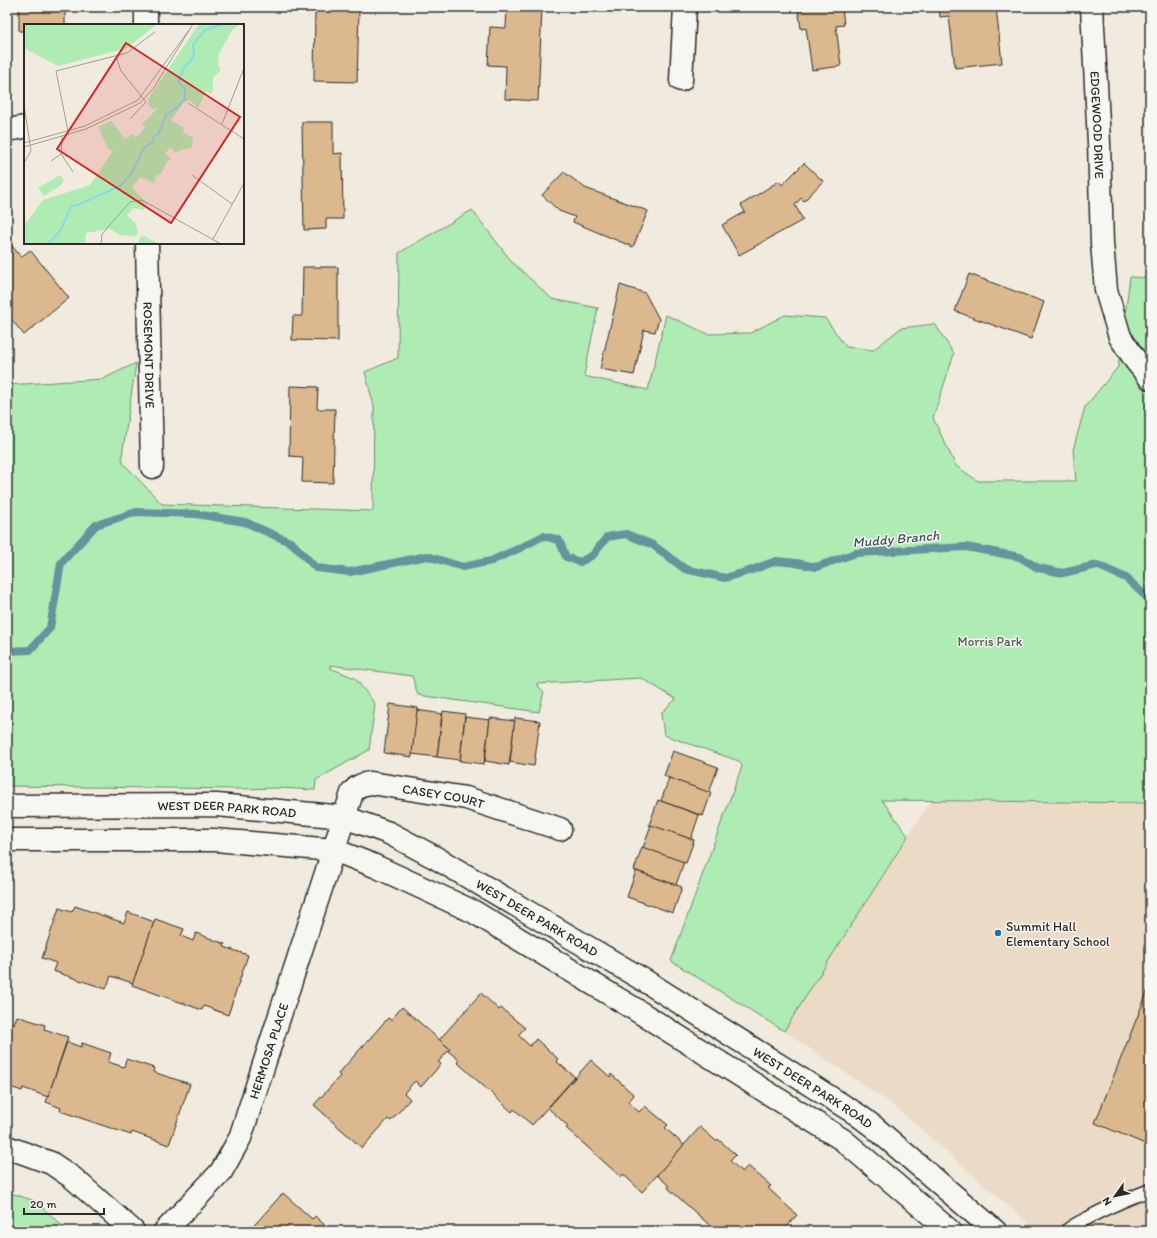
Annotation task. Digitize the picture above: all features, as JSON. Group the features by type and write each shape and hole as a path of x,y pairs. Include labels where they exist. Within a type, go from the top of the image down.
{"street":[{"path":"146,7 146,24"},
{"path":"681,80 685,7"},
{"name":"EDGEWOOD DRIVE","path":"1092,7 1099,143 1102,243 1106,290 1120,338 1150,378"},
{"path":"7,130 24,127"},
{"name":"ROSEMONT DRIVE","path":"147,244 152,467"},
{"name":"CASEY COURT","path":"334,850 352,793 360,785 371,783 466,798 560,829"},
{"name":"WEST DEER PARK ROAD","path":"7,806 217,805 344,817 389,833 436,858 647,982 863,1119 984,1228"},
{"name":"WEST DEER PARK ROAD","path":"7,840 215,840 334,850 375,866 474,912 640,1012 843,1140 950,1231"},
{"name":"HERMOSA PLACE","path":"165,1231 221,1172 240,1138 334,850"},
{"path":"7,1147 50,1163 73,1178 133,1231"}],"lane":[{"path":"1066,1231 1123,1200 1150,1190"}],"shaded area":[{"name":"Summit Hall Elementary School","path":"930,801 1150,803 1150,1231 1037,1231 893,1105 784,1031"}],"green space":[{"name":"Morris Park","path":"472,210 512,262 552,299 598,308 584,376 648,390 666,315 708,334 750,333 785,315 825,318 846,347 873,350 901,328 935,324 954,354 933,418 956,466 978,481 1076,481 1073,450 1085,407 1118,367 1130,277 1150,278 1150,803 882,800 908,836 784,1031 671,961 742,766 739,761 664,735 661,713 676,699 641,678 536,684 544,692 539,712 418,695 412,676 330,665 330,668 355,678 375,704 369,750 316,780 315,790 279,788 238,789 7,786 7,385 103,379 136,363 122,456 123,463 162,504 373,511 374,406 365,372 398,358 399,253"},
{"path":"7,1192 35,1201 68,1231 7,1231"}],"building":[{"path":"19,7 65,7 65,24 24,24 24,31 19,31"},
{"path":"507,7 542,7 538,101 505,99 506,66 488,65 490,27 506,28"},
{"path":"791,7 842,7 844,25 836,26 841,66 812,70 806,28 801,29 798,8 792,9"},
{"path":"939,7 996,7 1002,63 955,68 949,16 940,17"},
{"path":"315,8 359,9 357,82 314,81"},
{"path":"302,122 333,122 333,154 342,153 343,219 326,219 326,229 304,230"},
{"path":"804,163 823,181 804,201 801,198 795,205 803,220 739,255 722,225 745,212 741,205 779,181 782,185"},
{"path":"564,172 585,188 648,211 633,247 573,222 575,217 559,211 542,195"},
{"path":"7,240 21,257 30,250 69,298 24,335 7,314"},
{"path":"303,267 338,267 338,341 292,340 293,316 302,316"},
{"path":"969,274 1044,302 1031,339 955,311"},
{"path":"620,285 645,293 659,319 655,332 644,330 634,375 600,369"},
{"path":"290,386 318,387 317,409 335,409 333,483 302,482 303,457 289,456"},
{"path":"390,704 418,708 412,757 384,753"},
{"path":"417,710 442,714 437,757 412,754"},
{"path":"443,711 465,714 460,760 437,757"},
{"path":"465,717 490,720 484,764 460,761"},
{"path":"490,718 515,721 509,765 485,761"},
{"path":"515,718 540,721 534,766 510,762"},
{"path":"673,751 718,767 709,793 664,776"},
{"path":"669,778 711,793 703,816 661,801"},
{"path":"658,800 699,815 691,839 649,825"},
{"path":"651,825 694,840 686,863 643,848"},
{"path":"642,847 684,862 676,885 634,870"},
{"path":"636,871 682,887 673,913 627,897"},
{"path":"75,906 124,923 128,912 154,922 133,983 111,976 106,989 53,971 56,963 42,958 59,908 72,912"},
{"path":"155,919 184,929 181,936 193,941 196,933 225,944 224,947 248,955 228,1015 204,1006 202,1010 132,985"},
{"path":"1150,985 1150,1146 1095,1123"},
{"path":"481,993 499,1010 501,1008 525,1028 518,1035 530,1046 536,1039 558,1059 556,1061 575,1077 532,1125 514,1109 512,1112 457,1062 459,1060 448,1051 450,1049 439,1040"},
{"path":"402,1007 450,1049 438,1062 441,1064 421,1087 415,1081 404,1093 410,1099 391,1121 388,1119 362,1148 314,1105 340,1076 338,1074 388,1018 391,1020"},
{"path":"17,1016 45,1025 44,1029 68,1037 48,1097 23,1088 22,1091 7,1086 7,1021 14,1024"},
{"path":"67,1042 81,1047 82,1043 111,1053 108,1062 124,1067 126,1059 154,1068 153,1072 190,1084 169,1145 132,1132 131,1135 60,1111 61,1108 46,1102"},
{"path":"591,1060 610,1077 611,1074 634,1095 628,1102 639,1112 645,1106 668,1125 665,1128 684,1145 642,1192 623,1174 621,1177 566,1128 568,1126 548,1108"},
{"path":"700,1127 716,1141 718,1139 736,1155 730,1161 742,1172 748,1166 771,1186 768,1188 797,1215 783,1231 716,1231 668,1188 669,1186 657,1175"},
{"path":"283,1193 312,1219 315,1216 331,1231 249,1231"}],"waterway":[{"name":"Muddy Branch","path":"7,651 30,650 50,628 61,563 96,525 136,512 196,514 245,522 292,543 316,568 350,572 427,556 463,567 491,561 543,536 559,540 566,557 580,562 593,555 607,537 626,534 653,545 685,569 725,578 776,561 816,567 856,553 966,547 1020,557 1038,568 1063,573 1097,565 1126,578 1150,600"}],"place":[{"name":"Summit Hall Elementary School","path":"998,933"}]}
